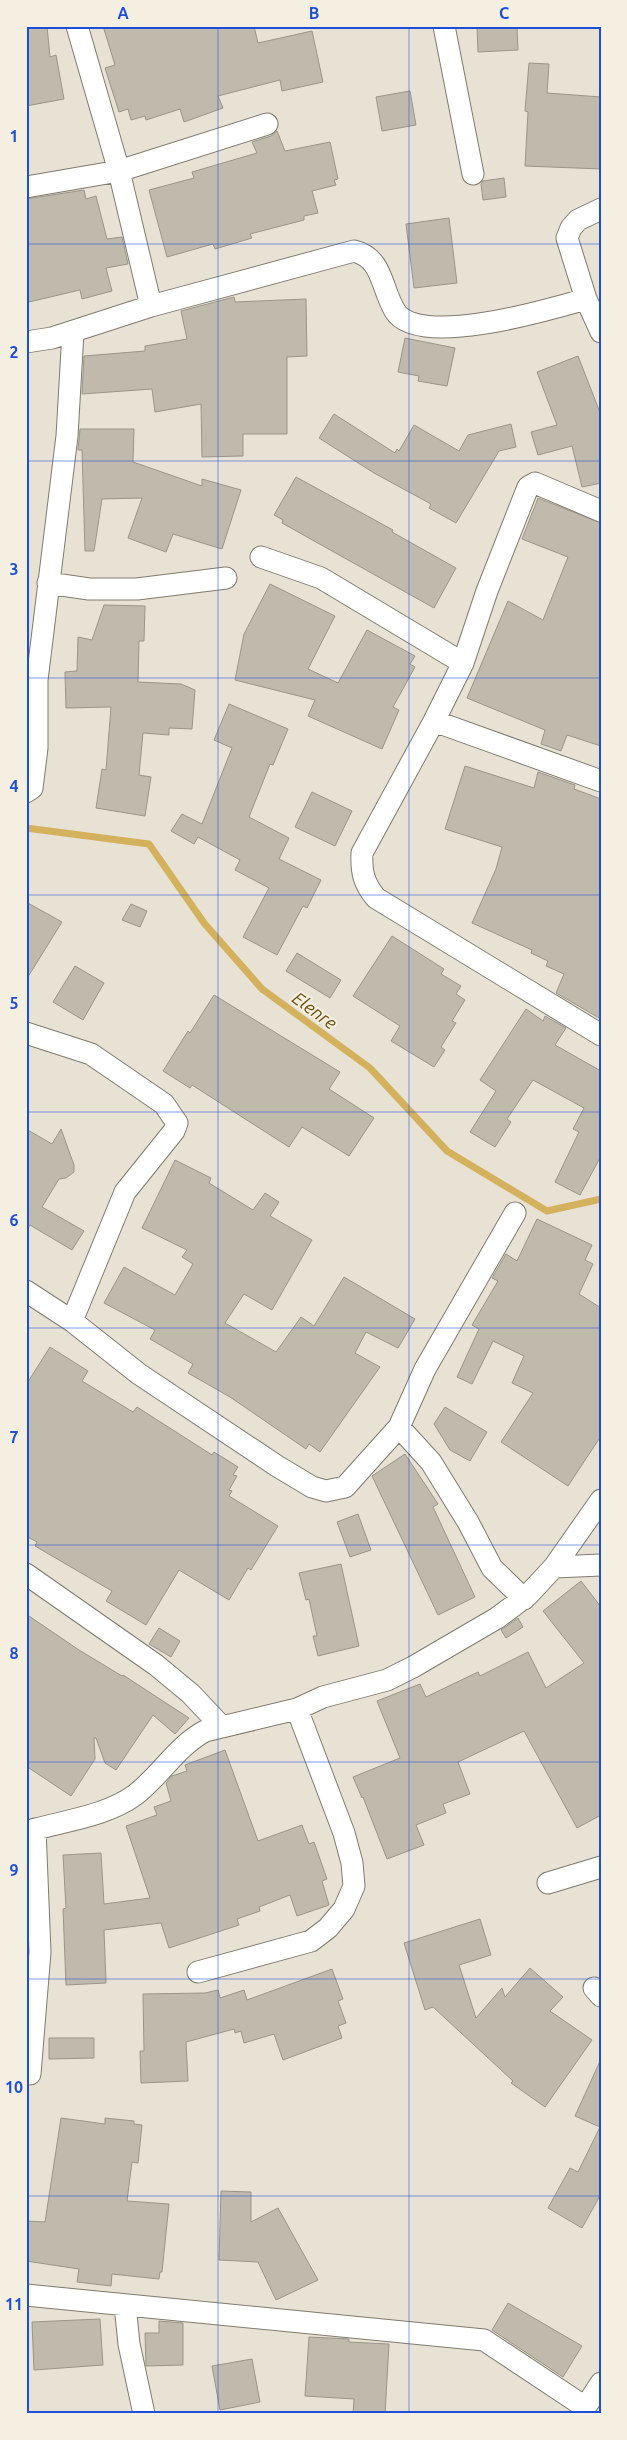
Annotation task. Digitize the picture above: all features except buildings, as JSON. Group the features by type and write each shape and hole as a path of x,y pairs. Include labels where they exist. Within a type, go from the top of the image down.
{"street":[{"path":"77,26 120,171 150,306"},
{"path":"444,26 473,174"},
{"path":"26,187 120,171 267,124"},
{"path":"601,209 578,220 571,228 567,238 586,299 601,332"},
{"path":"26,342 52,338 150,306 354,251 366,254 374,262 395,312 402,319 415,324 466,327 586,299"},
{"path":"26,792 32,788 37,748 37,680 67,436 73,332"},
{"path":"601,511 535,483 528,487 487,591 463,663 434,721 362,853 361,868 366,886 376,898 601,1035"},
{"path":"262,557 322,578 463,663"},
{"path":"48,583 90,589 137,589 226,578"},
{"path":"434,721 601,782"},
{"path":"26,1032 91,1054 164,1104 177,1123 174,1131 125,1192 72,1321"},
{"path":"26,1291 72,1321 139,1374 312,1487 326,1491 345,1487 399,1427 425,1369 515,1213"},
{"path":"399,1427 431,1462 468,1522 492,1568 524,1598"},
{"path":"26,2074 30,2074 40,1952 30,1830 108,1810 134,1796 162,1771 195,1736 205,1731 297,1709 323,1697 387,1680 413,1667 497,1618 524,1598 554,1567 601,1500"},
{"path":"554,1567 601,1565"},
{"path":"26,1574 156,1665 191,1694 222,1727"},
{"path":"198,1972 312,1941 328,1928 344,1909 354,1886 352,1863 344,1833 297,1709"},
{"path":"548,1883 601,1867"},
{"path":"26,2294 484,2340 583,2410 601,2383"},
{"path":"125,2305 129,2344 144,2414"}],"waterway":[{"name":"Elenre","path":"26,828 149,844 204,923 262,989 370,1068 447,1151 547,1211 601,1199"}]}
